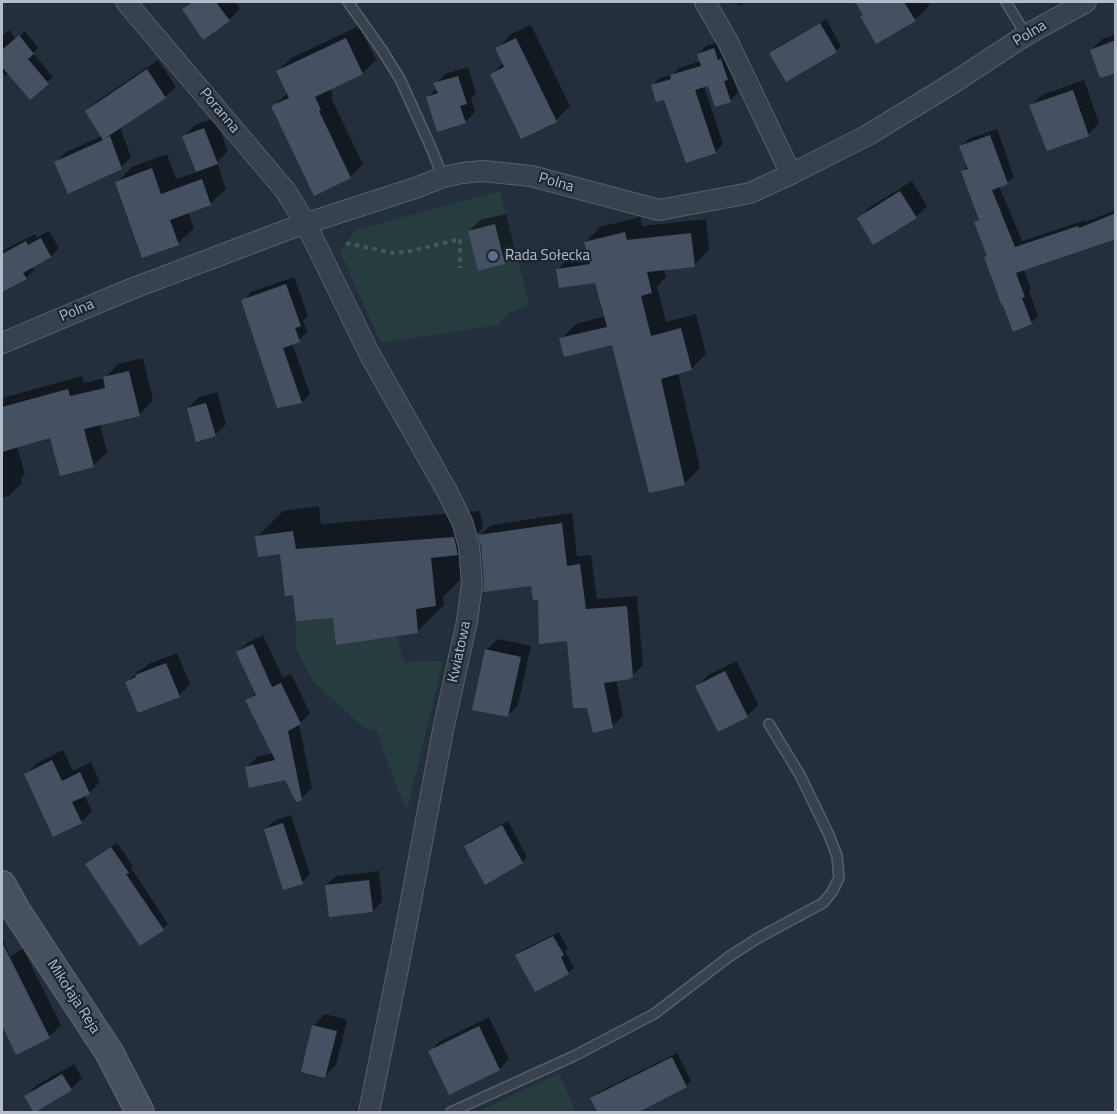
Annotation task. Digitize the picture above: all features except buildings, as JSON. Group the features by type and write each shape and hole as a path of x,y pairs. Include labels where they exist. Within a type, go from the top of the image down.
{"street":[{"name":"Poranna","path":"126,2 285,190 306,224"},
{"path":"705,2 728,42 791,174"},
{"name":"Polna","path":"2,343 131,288 292,228 442,177 483,171 531,176 659,210 750,193 868,135 1026,35 1086,2"},
{"name":"Kwiatowa","path":"306,224 369,353 427,454 463,524 471,565 472,584 467,621 369,1113"},
{"name":"Mikołaja Reja","path":"2,885 17,912 109,1052 140,1113"}],"lane":[{"path":"348,2 382,50 399,80 429,143 442,177"},
{"path":"1006,2 1026,35"},
{"path":"451,1113 573,1056 654,1014 730,956 823,903 832,892 839,878 837,856 830,835 800,775 769,724"}],"path":[{"path":"346,243 393,253 407,252 460,239 460,268"}],"green space":[{"path":"500,191 529,305 509,313 498,325 381,343 340,252 355,230"},
{"path":"333,618 397,636 404,662 443,661 408,807 403,803 376,731 363,727 313,681 296,649 296,621"},
{"path":"559,1073 576,1112 478,1112"}],"place":[{"name":"Rada Sołecka","path":"493,256"}]}
